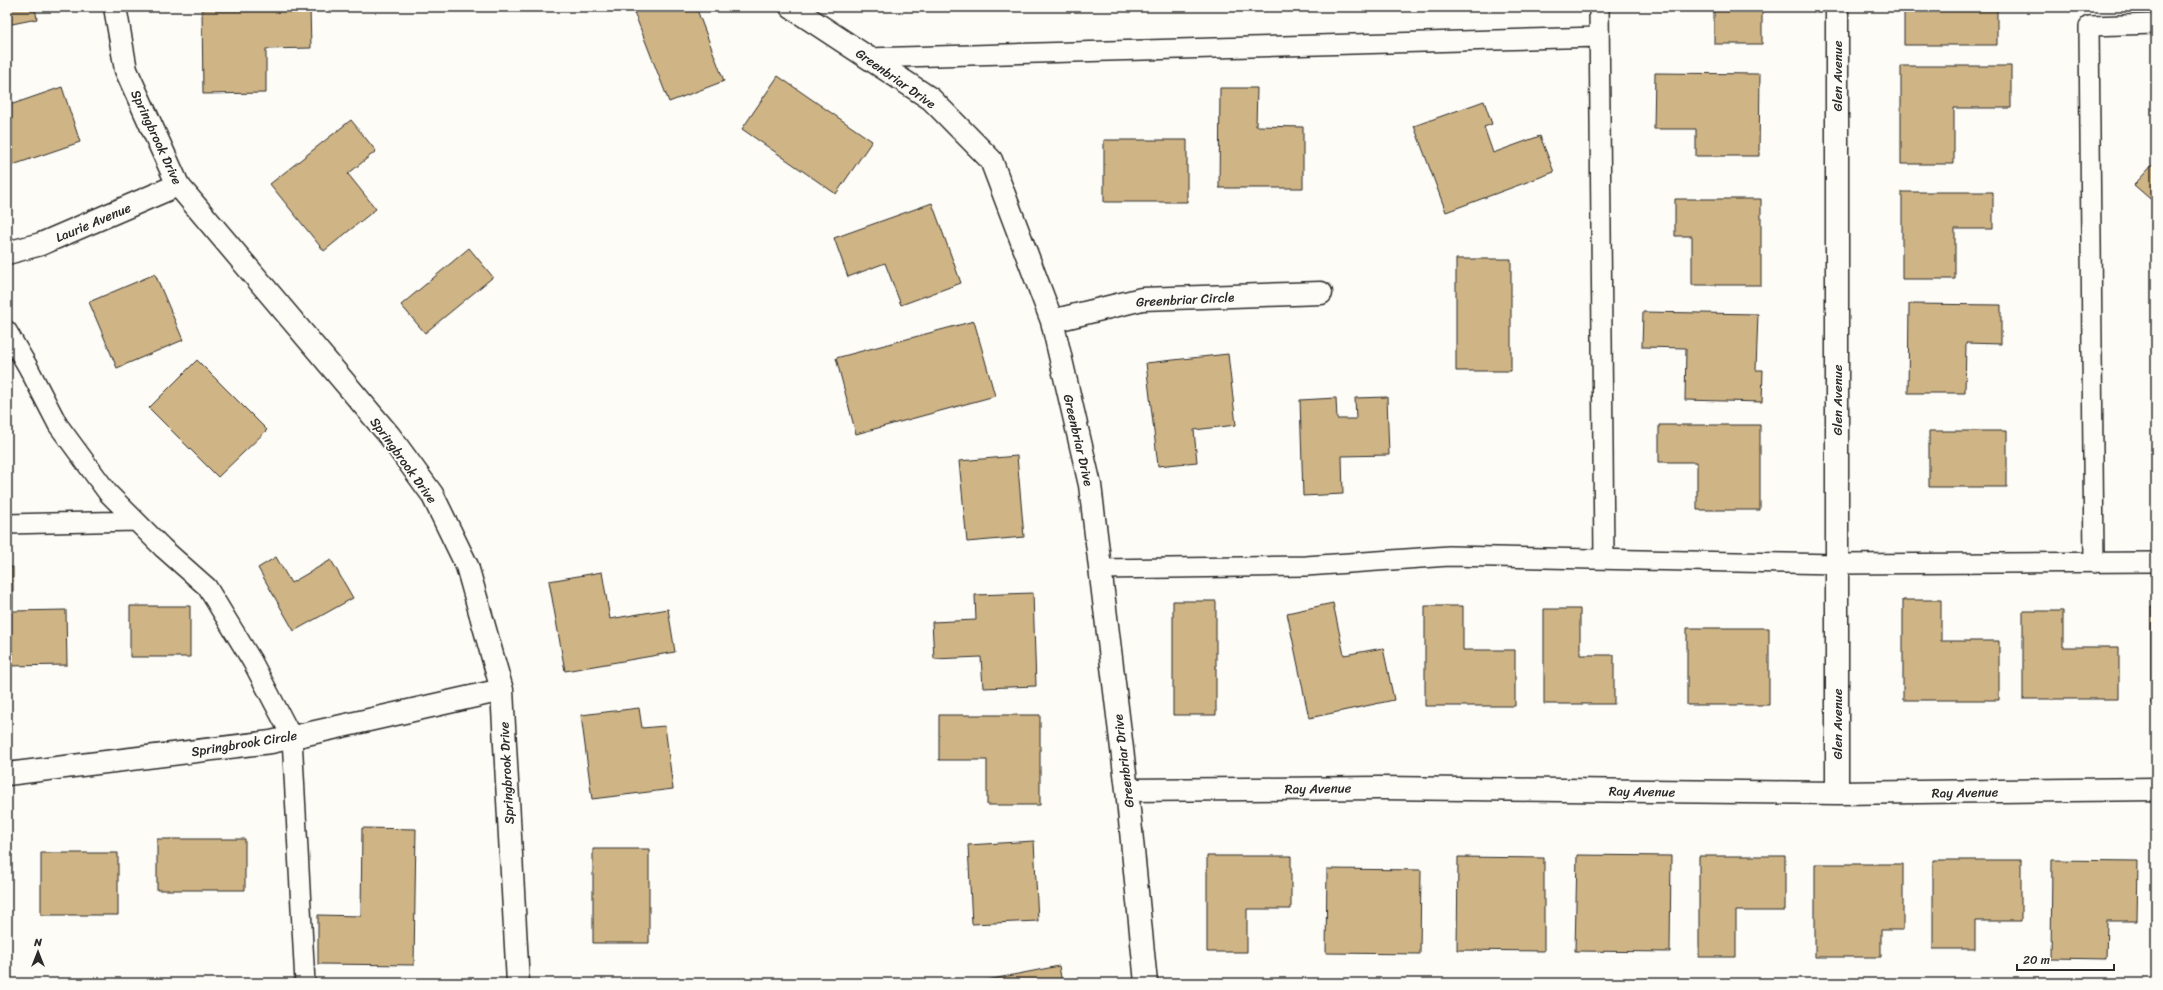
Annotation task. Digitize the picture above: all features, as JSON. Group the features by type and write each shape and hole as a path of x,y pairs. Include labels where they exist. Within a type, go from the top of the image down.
{"street":[{"name":"Springbrook Drive","path":"115,7 126,70 178,185 389,436 432,494 467,566 502,690 518,983"},
{"name":"Greenbriar Drive","path":"791,7 931,99 991,160 1052,321 1090,485 1127,790 1146,983"},
{"name":"Glen Avenue","path":"1837,7 1837,793"},
{"name":"Laurie Avenue","path":"7,253 41,244 178,185"},
{"name":"Greenbriar Circle","path":"1052,321 1142,299 1321,293"},
{"name":"Springbrook Circle","path":"7,774 271,742 502,690"},
{"name":"Ray Avenue","path":"1127,790 1380,788 1837,793 2156,790"}],"lane":[{"path":"1598,7 1604,559"},
{"path":"2094,562 2089,26 2156,24"},
{"path":"867,58 1598,36"},
{"path":"7,332 58,425 108,493 163,548 208,587 252,661 292,737 305,983"},
{"path":"7,524 136,520"},
{"path":"1100,569 1306,566 1449,556 1837,564 2156,562"}],"building":[{"path":"7,7 35,7 37,19 7,25"},
{"path":"310,7 311,48 266,49 266,93 203,94 202,9"},
{"path":"647,7 696,7 724,81 669,102 634,12"},
{"path":"1668,7 1762,7 1762,44 1714,44 1714,9 1668,9"},
{"path":"1904,7 1997,9 1997,45 1904,45"},
{"path":"1901,66 2011,66 2011,108 1954,108 1954,164 1901,164"},
{"path":"1655,73 1760,74 1759,156 1696,156 1696,129 1654,129"},
{"path":"778,76 872,141 836,194 742,129"},
{"path":"62,87 80,142 7,167 7,106"},
{"path":"1220,88 1257,88 1256,126 1303,127 1303,188 1219,188"},
{"path":"1484,101 1492,124 1484,127 1493,153 1540,136 1554,172 1446,212 1414,126"},
{"path":"351,120 376,151 348,174 376,209 324,251 270,184"},
{"path":"1104,140 1187,140 1187,202 1104,202"},
{"path":"2156,161 2156,204 2134,185"},
{"path":"1902,192 1993,192 1993,229 1955,229 1955,279 1902,279"},
{"path":"1675,199 1761,199 1761,285 1692,285 1692,236 1675,236"},
{"path":"932,203 961,283 901,305 885,263 848,277 834,238"},
{"path":"469,248 493,277 425,333 401,305"},
{"path":"1456,259 1511,259 1511,371 1456,371"},
{"path":"155,274 183,340 117,368 89,302"},
{"path":"1909,304 2001,305 2001,344 1966,343 1965,393 1908,393"},
{"path":"1643,312 1758,314 1756,370 1763,370 1762,402 1685,400 1686,348 1642,347"},
{"path":"974,321 995,396 856,434 836,358"},
{"path":"1228,354 1236,425 1194,430 1197,462 1158,466 1146,363"},
{"path":"197,360 267,430 218,477 149,408"},
{"path":"1387,397 1389,455 1342,456 1343,494 1303,496 1300,400 1336,398 1337,419 1356,419 1355,398"},
{"path":"1659,425 1760,425 1760,510 1697,510 1697,462 1659,462"},
{"path":"1929,431 2007,431 2007,487 1929,487"},
{"path":"1017,456 1024,537 967,542 959,461"},
{"path":"276,557 291,583 331,560 353,598 294,631 258,568"},
{"path":"7,567 13,567 13,611 66,610 67,665 7,666"},
{"path":"602,572 610,619 668,609 675,652 565,671 549,581"},
{"path":"1033,593 1036,686 983,688 981,657 934,659 932,622 976,620 975,595"},
{"path":"1903,600 1941,600 1941,641 1999,641 1999,700 1903,700"},
{"path":"1173,601 1216,601 1216,715 1173,715"},
{"path":"1333,603 1344,655 1383,648 1394,700 1309,718 1287,613"},
{"path":"130,606 190,606 190,657 130,657"},
{"path":"1425,606 1463,606 1463,650 1515,650 1515,706 1425,706"},
{"path":"2151,607 2156,607 2156,704 2151,704"},
{"path":"1544,609 1580,609 1580,655 1614,655 1614,704 1544,704"},
{"path":"2023,611 2063,611 2063,647 2119,647 2119,699 2023,699"},
{"path":"1687,628 1769,628 1769,705 1687,705"},
{"path":"639,708 642,728 665,726 673,789 592,799 581,715"},
{"path":"939,715 1040,715 1040,805 987,805 987,760 939,760"},
{"path":"362,828 416,829 414,965 318,964 318,915 361,916"},
{"path":"157,839 245,839 245,890 157,890"},
{"path":"1034,841 1038,921 972,924 968,845"},
{"path":"593,849 649,849 649,943 593,943"},
{"path":"41,853 118,853 118,915 41,915"},
{"path":"1577,855 1671,856 1670,952 1575,951"},
{"path":"1207,856 1291,856 1291,909 1247,909 1247,952 1207,952"},
{"path":"1699,856 1785,856 1785,911 1736,911 1736,957 1699,957"},
{"path":"1458,857 1544,858 1544,951 1457,950"},
{"path":"1933,860 2021,860 2021,921 1975,921 1975,949 1933,949"},
{"path":"2052,860 2138,861 2137,921 2107,921 2106,959 2051,958"},
{"path":"1815,864 1903,864 1903,930 1881,930 1881,957 1815,957"},
{"path":"1327,869 1421,870 1420,954 1326,953"},
{"path":"1059,966 1062,983 972,983"}]}
